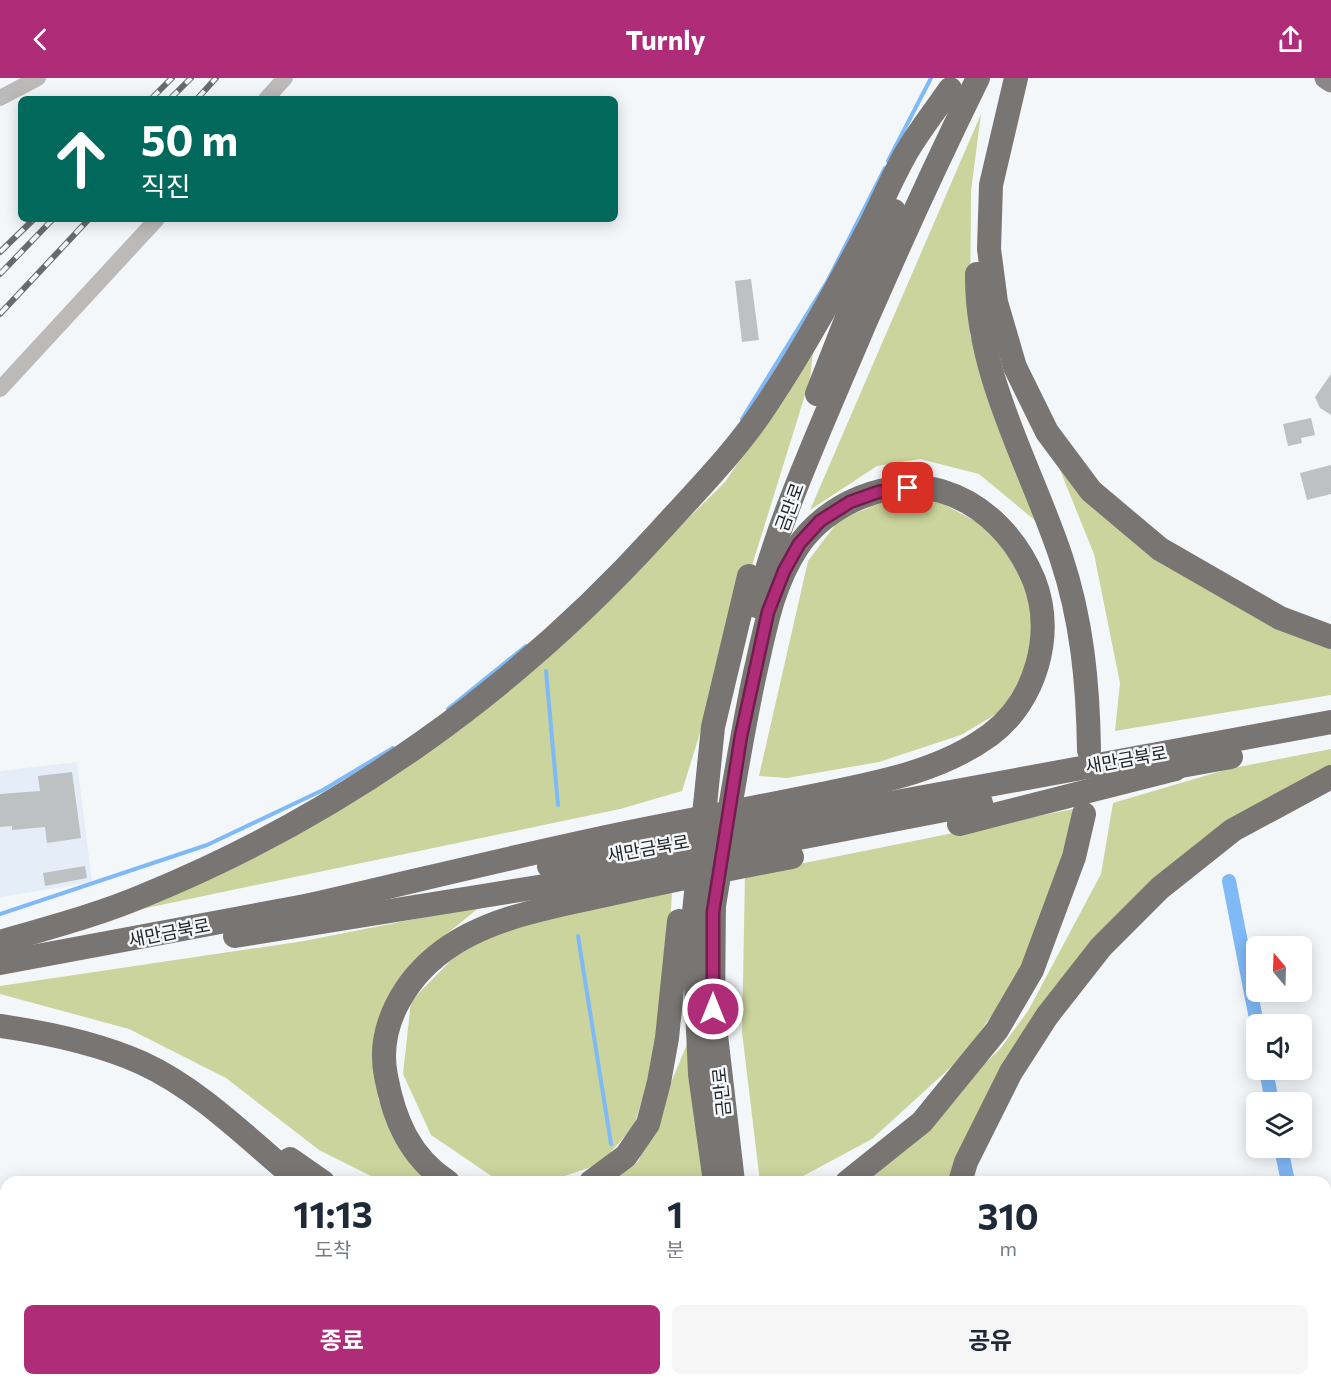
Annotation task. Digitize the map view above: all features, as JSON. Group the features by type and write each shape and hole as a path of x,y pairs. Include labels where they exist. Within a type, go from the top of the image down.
{"highway":[{"name":"금만로","path":"732,1176 713,1009 713,912 722,778 735,692 764,577 800,477 883,279 978,78"},
{"path":"1009,78 1000,101 988,153 978,219 977,285 985,345 1000,397 1014,439 1058,548 1073,600 1083,643 1089,750"},
{"path":"1016,78 991,185 989,249 996,302 1016,367 1047,432 1091,491 1160,549 1280,618 1331,637"},
{"name":"금만로","path":"714,1176 700,1074 693,922 713,727 728,656 746,586 814,401 860,287 953,83"},
{"path":"0,942 144,896 250,847 318,812 379,774 444,728 556,636 617,579 710,476 766,406 824,311 906,154 953,83"},
{"path":"643,858 783,832 879,782 930,767 962,753 1008,720 1034,677 1042,647 1042,620 1038,592 1028,566 1012,539 990,518 964,501 939,491 908,488 878,492 850,502 820,521 799,544 784,571 768,612 741,736 713,912"},
{"path":"599,1176 626,1156 648,1124 659,1082 677,961 692,803 728,656"},
{"name":"새만금북로","path":"783,832 1331,722"},
{"name":"새만금북로","path":"783,832 1197,764 1331,738"},
{"path":"962,1176 966,1162 1011,1072 1047,1016 1101,947 1160,888 1233,830 1331,777"},
{"path":"854,1176 922,1122 997,1030 1032,970 1074,857 1084,814"},
{"path":"438,1176 408,1144 392,1107 385,1070 386,1034 398,1001 420,969 444,949 471,934 518,916 643,858 783,832"},
{"name":"새만금북로","path":"0,963 302,907 643,858"},
{"name":"새만금북로","path":"0,976 643,858"},
{"path":"0,1026 86,1042 143,1064 197,1095 314,1176"},
{"path":"197,1095 293,1176"}],"main road":[{"path":"1325,78 1331,82"}],"street":[{"path":"0,98 38,78"},
{"path":"269,96 285,78"},
{"path":"0,389 154,222"}],"shaded area":[{"path":"77,762 92,882 0,897 0,771"}],"green space":[{"path":"981,114 971,191 970,335 1003,440 1043,527 979,474 920,459 877,466 810,510"},
{"path":"813,352 810,379 682,791 620,809 113,915 332,815 539,666 725,482"},
{"path":"1054,455 1093,508 1116,527 1331,632 1331,695 1115,731 1120,683 1094,554"},
{"path":"934,499 986,527 1021,573 1034,622 1028,663 1003,710 961,735 879,762 787,778 759,776 808,561 839,520 885,501"},
{"path":"1331,749 1331,766 1187,853 1056,992 959,1176 865,1176 1000,1049 1028,1011 1101,874 1113,803 1228,769"},
{"path":"1078,808 1022,972 963,1056 872,1139 803,1176 759,1176 742,1032 745,875"},
{"path":"672,891 670,932 656,1055 634,1126 600,1164 565,1176 492,1176 431,1135 403,1074 411,1001 465,946 560,913"},
{"path":"481,906 411,963 374,1033 378,1099 405,1151 428,1176 371,1176 319,1150 226,1078 129,1029 0,994 0,986 304,941"},
{"path":"690,1037 707,1176 616,1176 638,1162"}],"building":[{"path":"751,279 759,340 742,342 735,281"},
{"path":"1331,374 1331,415 1320,408 1315,397"},
{"path":"1311,418 1315,435 1301,438 1302,443 1288,446 1283,424"},
{"path":"1331,465 1331,494 1307,500 1300,473"},
{"path":"72,772 81,838 47,843 45,827 12,830 12,826 0,827 0,794 40,791 38,776"},
{"path":"85,866 87,878 45,886 43,873"}],"waterway":[{"path":"888,161 931,78"},
{"path":"742,419 827,282 885,168"},
{"path":"448,709 526,646"},
{"path":"546,671 558,805"},
{"path":"0,914 207,845 323,790 393,748"},
{"path":"1229,881 1255,1014"},
{"path":"578,936 611,1144"},
{"path":"1268,1080 1270,1092"},
{"path":"1283,1158 1287,1176"}],"railway":[{"path":"154,96 172,78"},
{"path":"173,96 191,78"},
{"path":"200,96 216,78"},
{"path":"0,252 31,222"},
{"path":"0,274 50,222"},
{"path":"0,314 86,222"}],"route":[{"path":"713,1009 713,912 741,736 768,612 784,571 799,544 820,521 850,502 878,492 908,488"}]}
